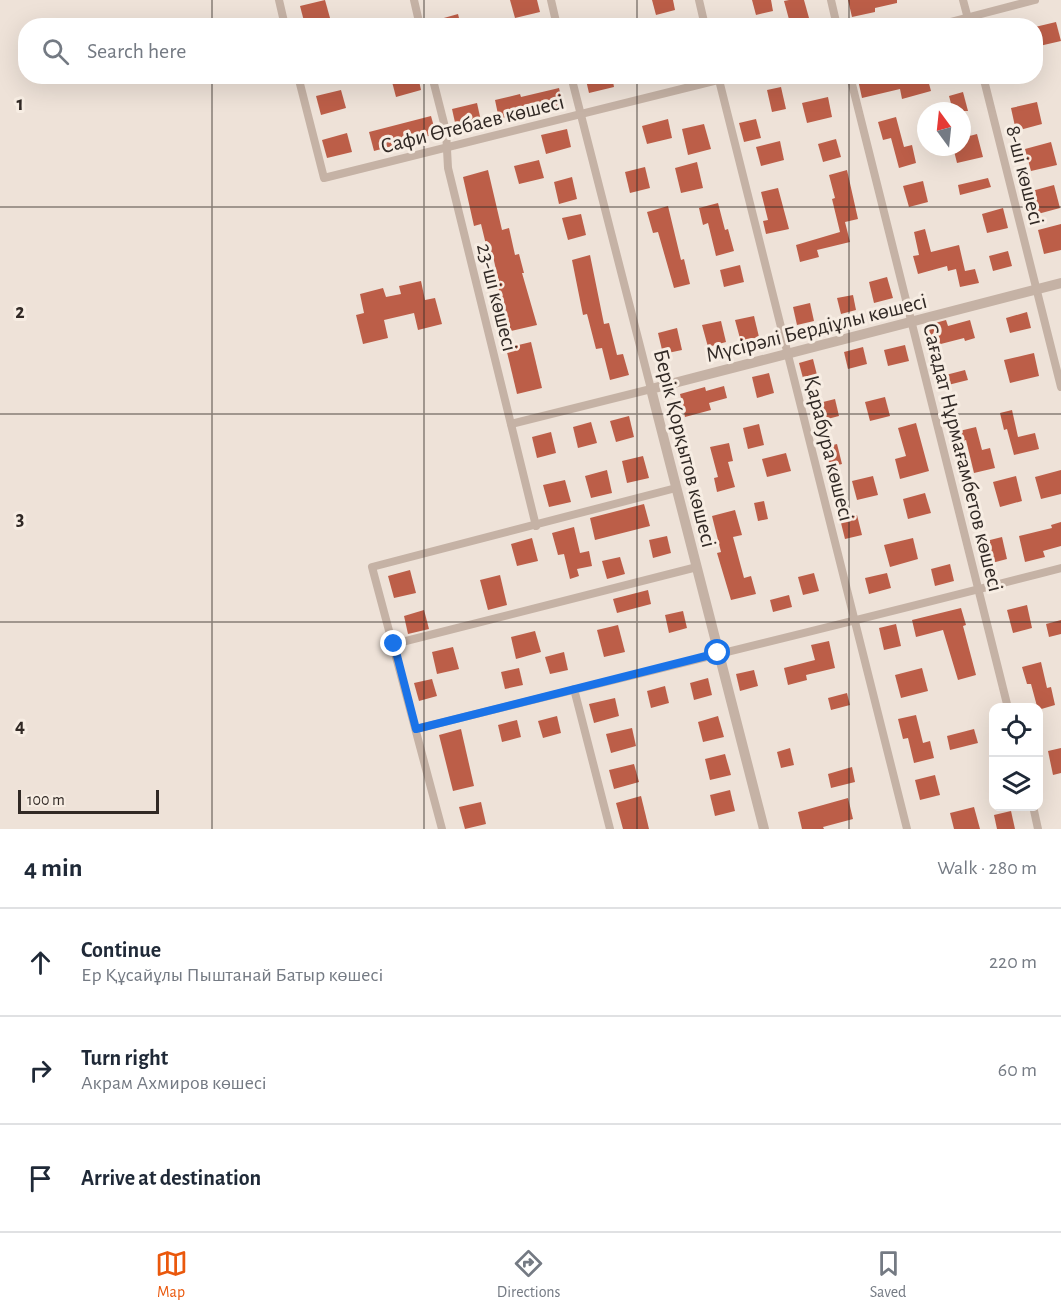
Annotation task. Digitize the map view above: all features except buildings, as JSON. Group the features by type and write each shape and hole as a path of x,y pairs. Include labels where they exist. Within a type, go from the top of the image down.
{"street":[{"path":"279,0 283,18"},
{"path":"414,0 418,18"},
{"path":"551,0 555,18"},
{"path":"699,0 703,18"},
{"path":"831,0 835,18"},
{"path":"963,0 968,18"},
{"path":"978,18 1035,0"},
{"name":"Сафи Өтебаев көшесі","path":"300,84 324,178 696,84"},
{"name":"23-шi көшесi","path":"434,84 446,131 448,168 536,526"},
{"name":"Берік Қорқытов көшесі","path":"573,84 764,829"},
{"name":"Қарабура көшесі","path":"720,84 908,829"},
{"name":"Сағадат Нұрмағамбетов көшесі","path":"852,84 1007,703"},
{"name":"8-шi көшесi","path":"984,84 1061,387"},
{"name":"Мүсірәлі Бердіұлы көшесі","path":"511,424 1061,283"},
{"path":"442,829 372,567 676,488"},
{"path":"394,644 697,567"},
{"path":"416,729 718,653 855,622 1061,568"},
{"path":"573,689 610,829"},
{"path":"1034,811 1038,829"}],"route":[{"path":"394,644 416,729 718,653"}]}
